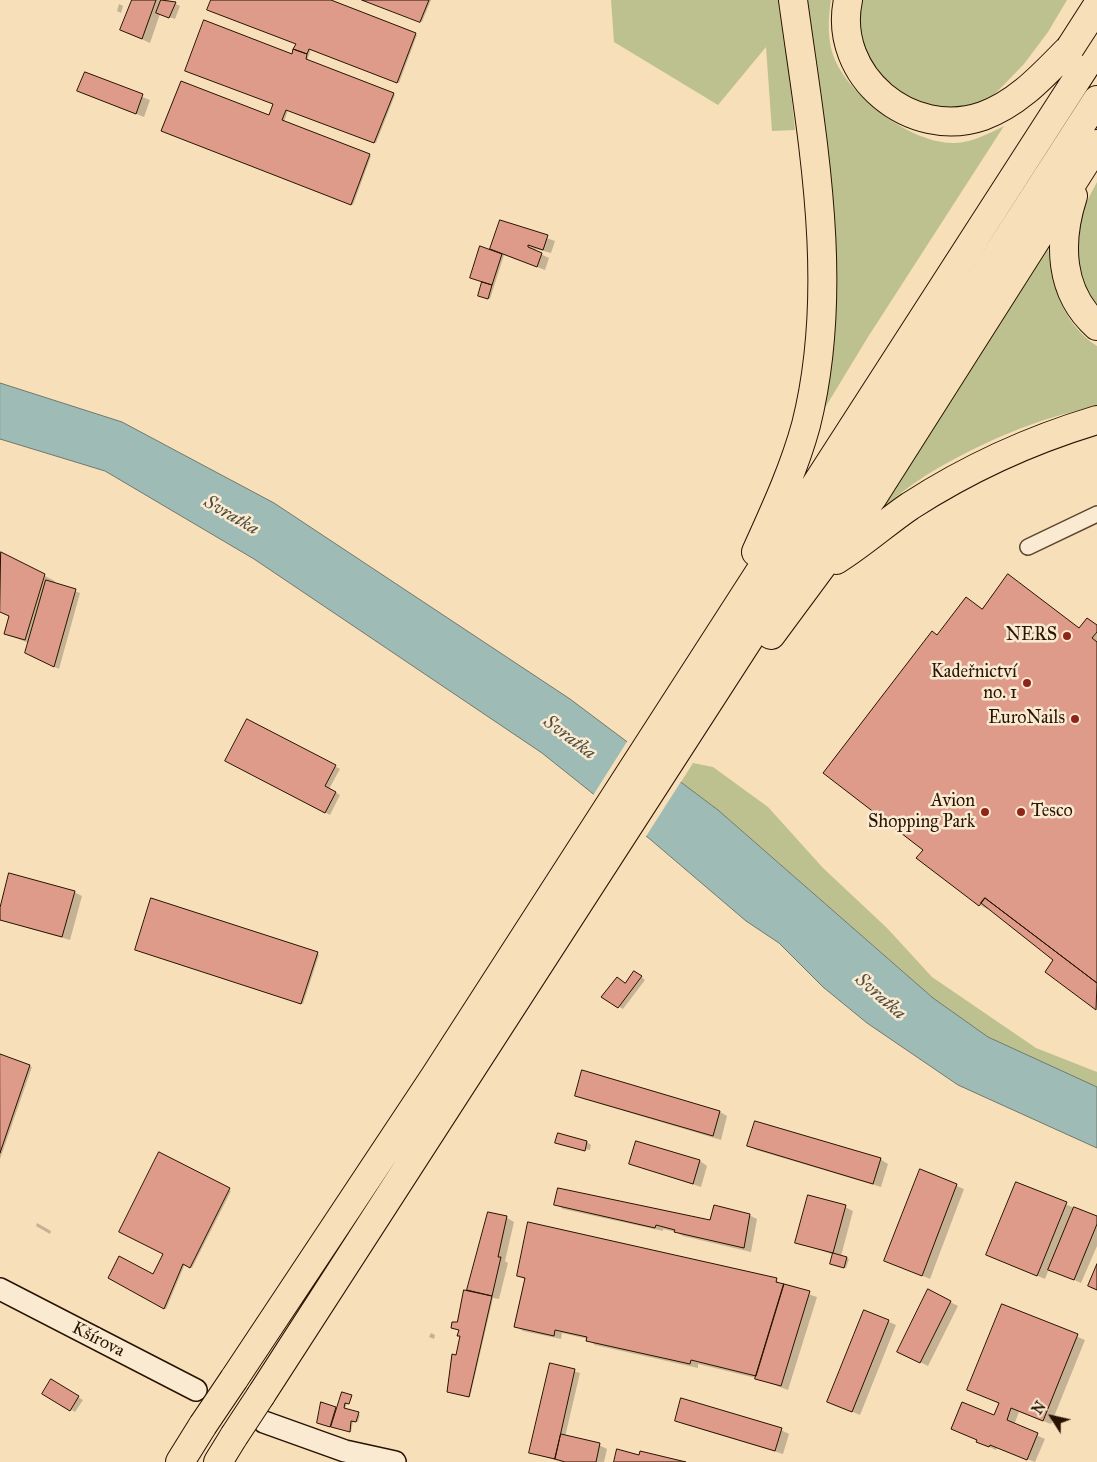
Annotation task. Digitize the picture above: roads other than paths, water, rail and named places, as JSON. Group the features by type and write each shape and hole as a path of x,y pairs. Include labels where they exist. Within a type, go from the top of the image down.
{"highway":[{"path":"718,635 790,472 806,425 816,372 823,291 820,228 793,0"},
{"path":"848,0 847,34 855,63 862,74 890,102 902,109 929,119 956,121 994,112 1085,54"},
{"path":"180,1462 544,906 1006,189 1085,54 1097,6"},
{"path":"218,1462 1097,100"},
{"path":"694,725 748,666 874,496 1093,150"},
{"path":"1093,150 1065,222 1063,250 1066,274 1075,298 1097,326"},
{"path":"820,570 854,549 909,507 969,471 1033,441 1097,420"}],"street":[{"path":"1028,547 1097,514"},
{"name":"Kšírova","path":"0,1290 196,1390"},
{"path":"264,1422 345,1450 395,1462"}],"water":[{"name":"Svratka","path":"0,383 122,422 274,503 570,699 718,810 933,998 988,1037 1097,1087 1097,1148 958,1085 867,1023 823,987 779,943 746,921 651,840 542,753 254,559 105,471 0,439"}],"place":[{"name":"NERS","path":"1067,636"},
{"name":"Kadeřnictví no. 1","path":"1027,683"},
{"name":"EuroNails","path":"1075,719"},
{"name":"Avion Shopping Park","path":"985,812"},
{"name":"Tesco","path":"1021,812"}]}
